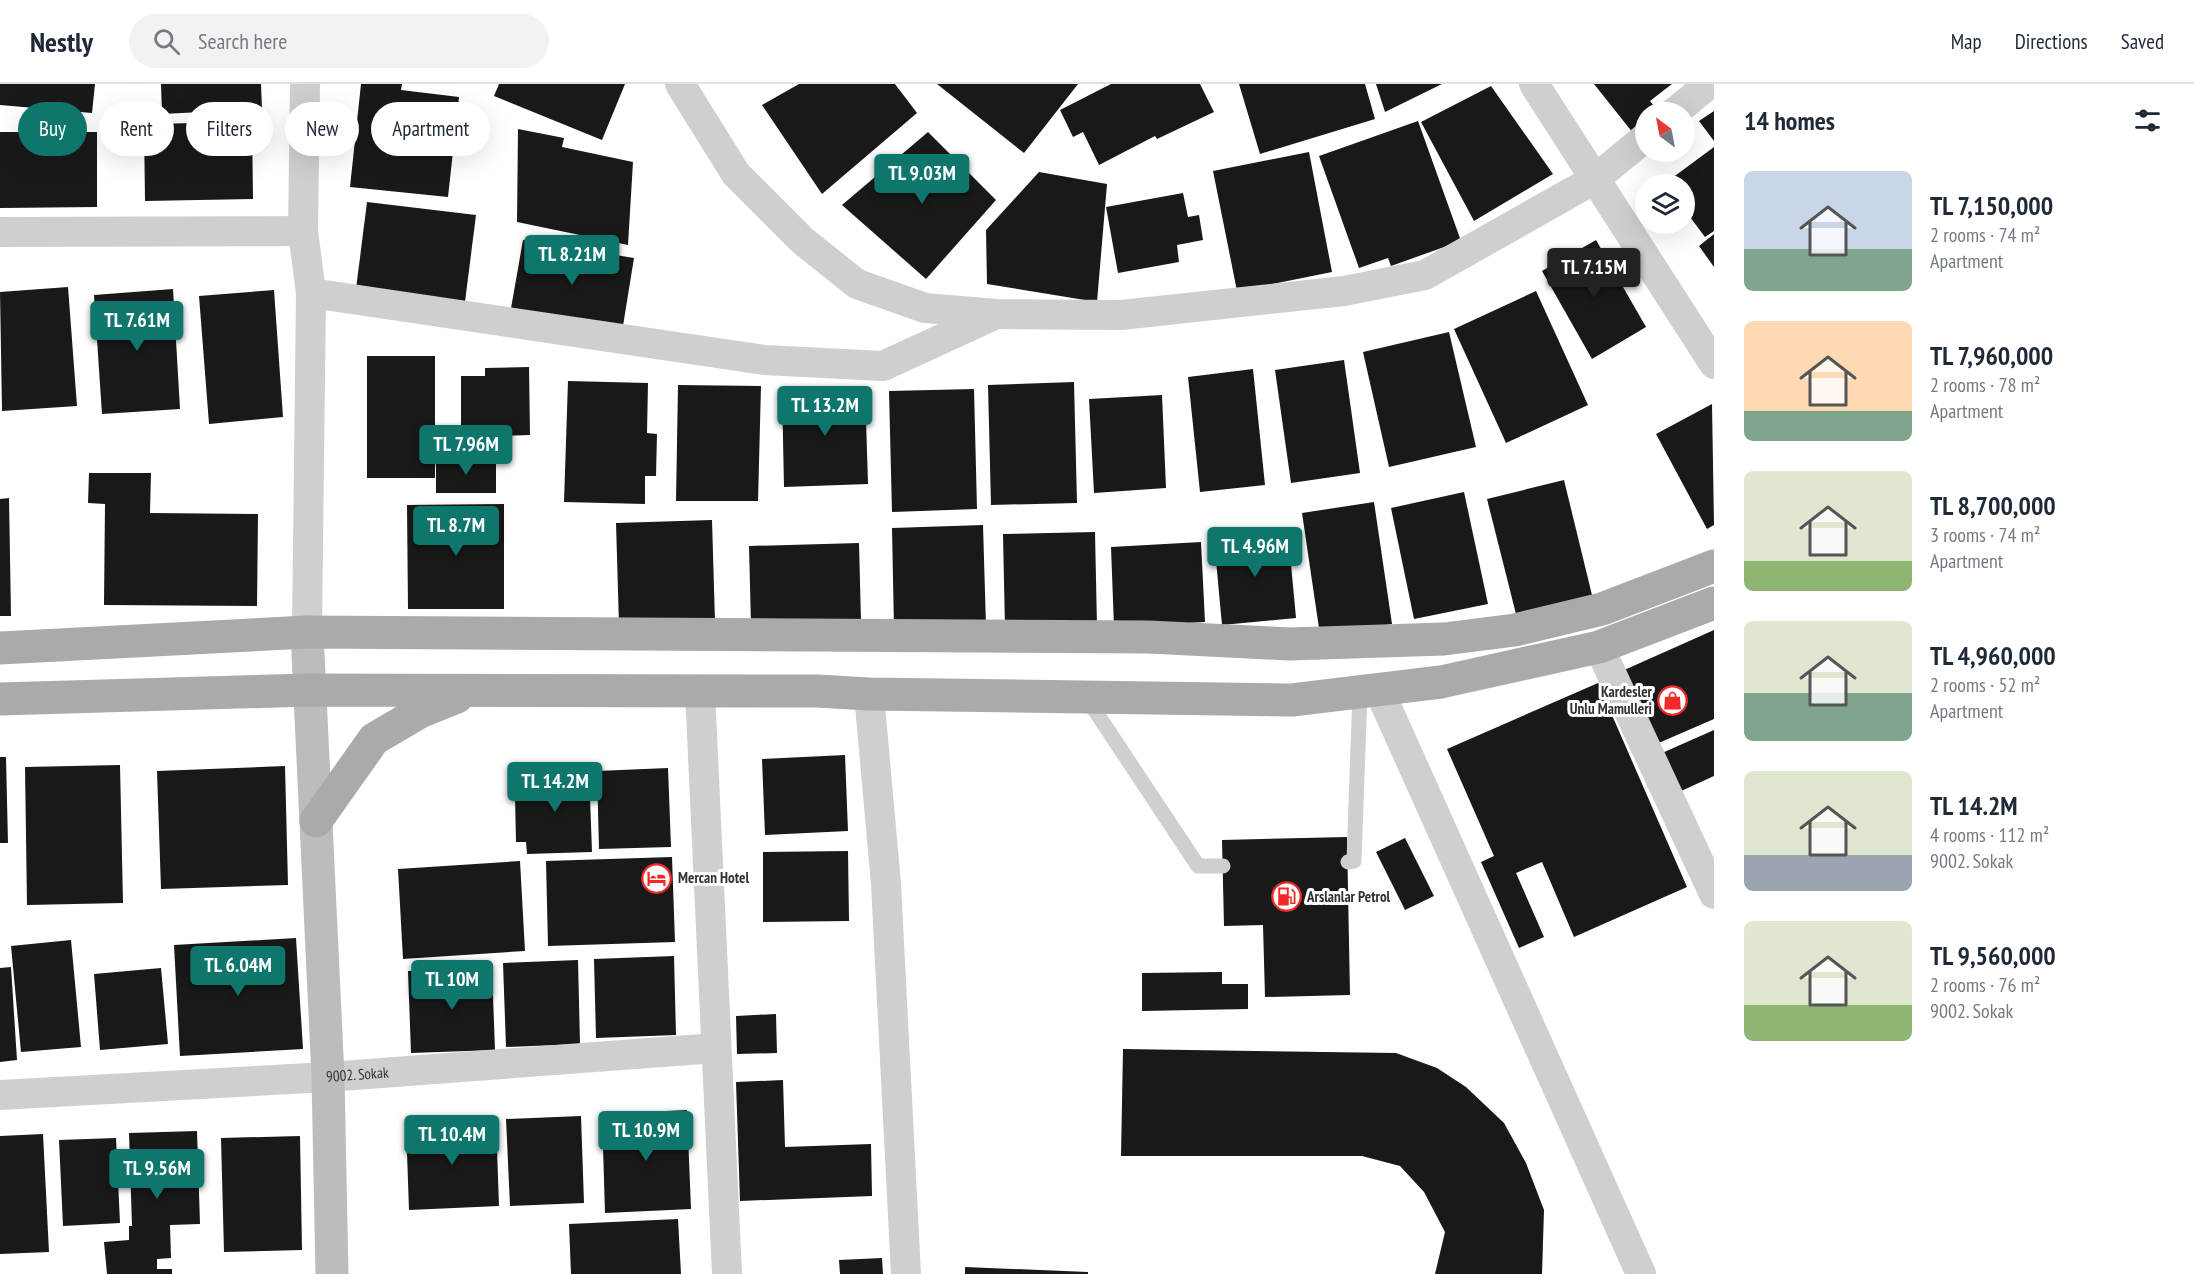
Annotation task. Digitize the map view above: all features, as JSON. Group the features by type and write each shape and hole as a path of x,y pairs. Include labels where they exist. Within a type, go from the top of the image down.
{"main road":[{"path":"0,648 307,632 1149,636 1290,644 1444,639 1515,630 1602,609 1714,566"},
{"path":"0,699 310,690 817,691 869,694 1292,700 1442,682 1599,647 1714,603"},
{"path":"307,632 328,1077 332,1274"},
{"path":"316,821 374,739 420,712 474,691"}],"street":[{"path":"306,84 303,231 311,292 307,632"},
{"path":"680,84 736,174 803,240 857,284 925,308 997,314 1121,315 1344,291 1425,275 1595,179 1635,146"},
{"path":"1534,84 1714,364"},
{"path":"1687,102 1708,84"},
{"path":"0,232 303,231"},
{"path":"311,292 764,360 883,366 997,314"},
{"path":"1599,647 1704,850 1714,894"},
{"path":"700,691 727,1274"},
{"path":"1369,691 1641,1274"},
{"path":"869,694 886,884 906,1274"},
{"name":"9002. Sokak","path":"0,1095 328,1077 716,1048"}],"lane":[{"path":"1348,862 1354,861 1369,691"},
{"path":"1086,697 1198,866 1222,866"}],"building":[{"path":"0,84 95,84 92,113 87,113 87,102 18,102 18,107 0,105"},
{"path":"161,84 261,84 262,102 186,102 186,113 174,113 174,102 162,102"},
{"path":"361,84 402,84 401,90 459,97 458,102 371,102 371,156 453,156 448,197 350,187 353,156 359,156"},
{"path":"499,84 625,84 602,140 494,96"},
{"path":"799,84 895,84 917,113 822,194 762,105"},
{"path":"937,84 1078,84 1024,153"},
{"path":"1111,84 1200,84 1214,112 1157,139 1155,136 1099,165 1083,132 1073,137 1060,110"},
{"path":"1239,84 1365,84 1375,119 1260,154"},
{"path":"1376,84 1442,84 1385,112"},
{"path":"1594,84 1672,84 1651,102 1635,102 1635,131 1633,133"},
{"path":"1491,86 1553,174 1474,221 1421,122"},
{"path":"1714,111 1714,141 1699,121"},
{"path":"1418,121 1461,241 1391,266 1388,258 1359,268 1319,156"},
{"path":"174,123 186,123 186,156 252,156 253,199 145,201 144,156 174,156"},
{"path":"518,129 564,138 562,147 633,162 628,245 517,222"},
{"path":"0,132 18,132 18,156 87,156 87,132 97,132 97,207 0,208"},
{"path":"928,132 996,200 926,279 842,205"},
{"path":"1714,147 1714,231 1705,237 1695,224 1695,174 1678,174"},
{"path":"1309,152 1332,272 1237,291 1213,171"},
{"path":"1039,172 1107,184 1097,302 987,284 986,230"},
{"path":"1183,193 1188,217 1199,215 1203,240 1177,245 1179,262 1118,273 1106,207"},
{"path":"367,202 476,215 465,302 356,289"},
{"path":"1714,234 1714,267 1699,246"},
{"path":"523,240 634,258 622,332 510,314"},
{"path":"1596,240 1646,327 1592,359 1542,271"},
{"path":"68,287 77,406 2,411 0,292"},
{"path":"173,289 180,409 102,414 94,295"},
{"path":"274,290 283,417 209,424 199,296"},
{"path":"1536,291 1588,405 1506,443 1454,329"},
{"path":"1449,332 1476,447 1389,467 1363,352"},
{"path":"367,356 435,356 435,478 367,478"},
{"path":"1344,360 1360,473 1291,483 1275,370"},
{"path":"529,367 530,435 461,437 461,376 485,376 485,368"},
{"path":"1253,369 1265,485 1200,492 1188,377"},
{"path":"568,381 648,383 647,433 657,434 656,476 645,476 645,504 564,502"},
{"path":"1074,382 1077,503 991,505 988,385"},
{"path":"678,385 761,386 758,501 676,501"},
{"path":"865,388 868,484 784,487 782,390"},
{"path":"974,389 977,509 892,512 889,391"},
{"path":"1162,395 1166,488 1094,493 1089,399"},
{"path":"1712,404 1714,525 1707,529 1656,434"},
{"path":"436,460 496,460 496,493 436,493"},
{"path":"89,473 151,473 150,513 258,514 257,606 104,605 105,504 88,503"},
{"path":"1564,480 1592,595 1516,614 1487,499"},
{"path":"1464,492 1488,604 1414,619 1391,508"},
{"path":"9,498 11,616 0,616 0,499"},
{"path":"1374,502 1392,624 1320,635 1302,513"},
{"path":"504,504 504,609 408,609 407,505"},
{"path":"712,520 715,622 619,625 616,523"},
{"path":"983,525 986,626 894,629 892,528"},
{"path":"1095,532 1097,627 1005,629 1003,534"},
{"path":"1288,532 1296,618 1222,625 1214,539"},
{"path":"1201,542 1205,622 1114,627 1111,547"},
{"path":"859,543 861,622 751,625 749,546"},
{"path":"1714,630 1714,719 1654,745 1622,671"},
{"path":"1598,683 1687,887 1574,937 1542,862 1516,873 1544,937 1519,948 1481,862 1494,856 1447,749"},
{"path":"1714,730 1714,776 1679,792 1662,753"},
{"path":"845,755 848,831 765,835 762,759"},
{"path":"0,757 6,757 8,843 0,843"},
{"path":"120,765 123,903 27,905 25,767"},
{"path":"285,766 288,885 161,889 157,771"},
{"path":"668,768 671,847 599,849 597,771"},
{"path":"589,770 592,852 527,854 526,842 516,842 515,797 525,797 524,772"},
{"path":"1347,837 1350,995 1265,997 1263,925 1224,926 1222,840"},
{"path":"1405,838 1434,896 1405,910 1376,852"},
{"path":"848,851 849,921 763,922 763,852"},
{"path":"672,857 675,942 548,946 546,861"},
{"path":"520,861 525,951 403,959 398,869"},
{"path":"296,938 303,1049 180,1056 174,945"},
{"path":"71,940 81,1047 21,1052 11,946"},
{"path":"674,956 676,1035 596,1038 594,959"},
{"path":"578,960 580,1044 506,1047 503,963"},
{"path":"11,967 17,1060 0,1062 0,968"},
{"path":"161,968 168,1044 100,1050 94,974"},
{"path":"492,968 495,1050 411,1053 408,971"},
{"path":"1222,972 1222,984 1248,984 1248,1009 1142,1011 1142,973"},
{"path":"776,1014 777,1053 737,1054 736,1016"},
{"path":"1123,1049 1396,1053 1437,1068 1466,1087 1504,1123 1526,1163 1544,1210 1542,1274 1435,1274 1445,1232 1424,1192 1400,1166 1362,1156 1121,1156"},
{"path":"783,1080 785,1147 871,1144 872,1196 740,1201 736,1082"},
{"path":"687,1110 691,1209 605,1213 602,1114"},
{"path":"581,1116 584,1203 510,1206 506,1119"},
{"path":"496,1121 499,1206 409,1210 406,1125"},
{"path":"197,1131 200,1224 170,1225 171,1258 157,1259 157,1269 172,1269 172,1274 107,1274 104,1242 129,1240 129,1226 132,1226 129,1133"},
{"path":"43,1134 49,1252 0,1254 0,1136"},
{"path":"300,1136 302,1250 224,1252 221,1138"},
{"path":"116,1138 120,1223 63,1226 59,1140"},
{"path":"678,1219 681,1274 571,1274 569,1224"},
{"path":"882,1258 883,1274 840,1274 839,1260"},
{"path":"965,1267 1088,1272 1088,1274 965,1274"}],"place":[{"name":"Kardesler Unlu Mamulleri","path":"1673,701"},
{"name":"Mercan Hotel","path":"657,878"},
{"name":"Arslanlar Petrol","path":"1286,897"}]}
